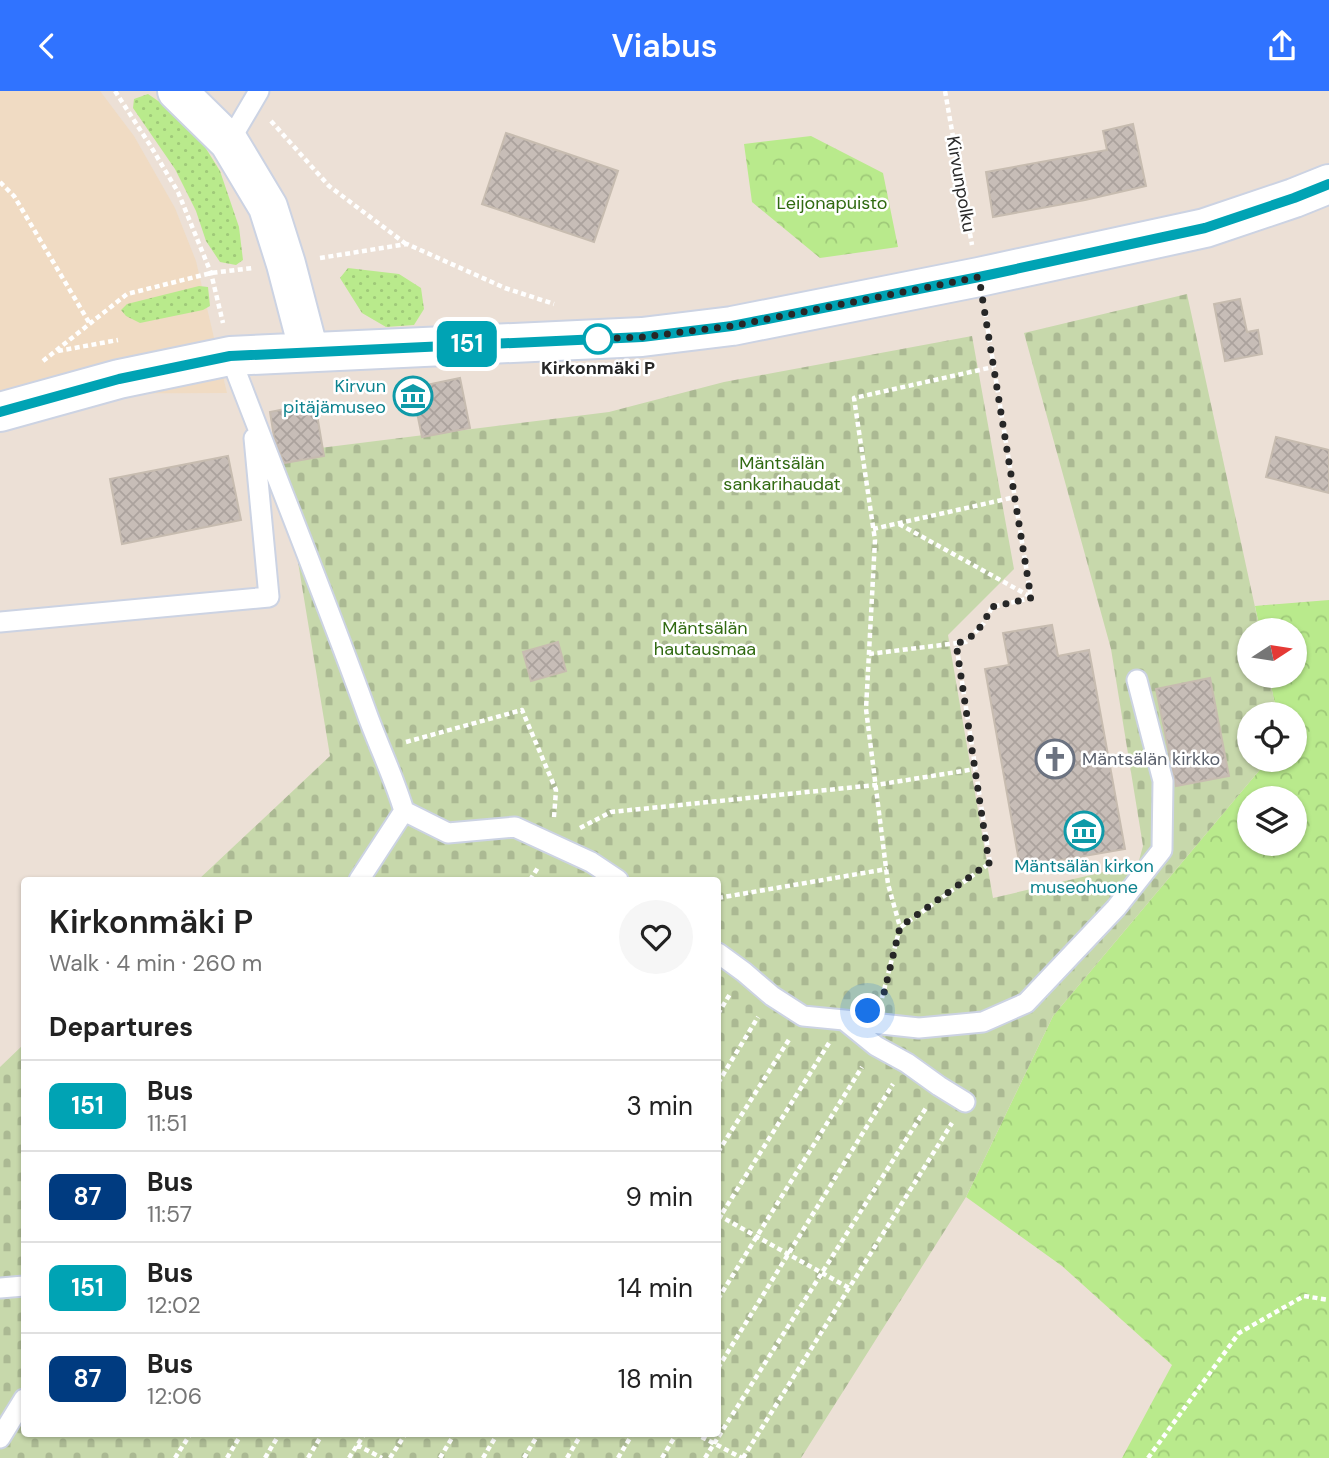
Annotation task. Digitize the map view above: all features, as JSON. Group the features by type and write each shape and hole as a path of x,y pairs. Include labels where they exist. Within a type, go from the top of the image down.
{"main road":[{"path":"177,91 229,142 268,207 309,352"},
{"path":"0,412 119,379 230,356 642,337 732,326 979,277 1205,228 1329,184"}],"lane":[{"path":"229,142 256,96"},
{"path":"230,356 404,811 448,833 515,827 591,862 614,877"},
{"path":"0,622 269,597 251,413"},
{"path":"721,955 772,996 803,1016 919,1028 982,1022 1026,1003 1116,908 1162,850 1163,781 1137,680"},
{"path":"361,877 404,811"},
{"path":"844,1020 876,1045 965,1101"},
{"path":"0,1288 21,1286"},
{"path":"0,1438 21,1404"}],"path":[{"path":"114,91 178,192 211,273 230,356"},
{"name":"Kirvunpolku","path":"945,91 979,277 1031,598"},
{"path":"256,96 329,186 407,244 505,288 564,307"},
{"path":"0,183 13,196 90,324"},
{"path":"40,364 127,294 211,273 407,244"},
{"path":"721,1212 844,1020 868,1011 883,997 900,927 888,884 866,709 875,540 854,398 993,367"},
{"path":"873,529 1015,497"},
{"path":"899,524 1031,598"},
{"path":"869,654 965,642 984,623 992,607 1031,598"},
{"path":"900,927 989,863 956,643"},
{"path":"381,748 522,710 556,790 552,843 532,877"},
{"path":"552,843 611,812 876,785 975,769"},
{"path":"721,897 887,869"},
{"path":"721,1078 772,996"},
{"path":"721,1147 803,1016"},
{"path":"721,1294 876,1045"},
{"path":"721,1363 907,1063"},
{"path":"721,1433 939,1086"},
{"path":"701,1437 742,1458 965,1101"},
{"path":"721,1219 849,1288"},
{"path":"1148,1458 1239,1333 1304,1296 1329,1300"},
{"path":"176,1458 189,1437"},
{"path":"227,1458 240,1437"},
{"path":"265,1458 278,1437"},
{"path":"308,1458 321,1437"},
{"path":"349,1458 363,1437"},
{"path":"390,1458 403,1437"},
{"path":"440,1458 453,1437"},
{"path":"483,1458 496,1437"},
{"path":"524,1458 537,1437"},
{"path":"567,1458 580,1437"},
{"path":"618,1458 631,1437"},
{"path":"662,1458 675,1437"},
{"path":"705,1458 718,1437"},
{"path":"358,1445 382,1458"}],"shaded area":[{"path":"0,91 100,91 134,136 175,208 196,261 227,393 0,394"}],"green space":[{"path":"148,94 190,123 220,171 239,227 243,260 236,265 220,262 206,241 196,211 175,169 133,108 134,99"},
{"name":"Leijonapuisto","path":"811,136 883,173 898,247 820,258 752,202 744,144"},
{"path":"348,268 399,274 421,288 424,309 414,325 386,327 362,313 340,278"},
{"path":"199,286 208,287 210,306 203,310 140,323 126,316 121,310 127,304"},
{"name":"Mäntsälän hautausmaa","path":"1187,294 1257,618 1237,618 1237,688 1272,688 1274,702 1237,702 1237,772 1258,772 1246,786 1237,786 1237,797 1053,1016 966,1197 801,1458 0,1458 0,1067 21,1047 21,1437 721,1437 721,877 201,877 330,756 280,453 609,412 724,382 972,336 1014,569 948,635 993,898 1138,864 1143,846 1111,649 1024,333"},
{"path":"1329,600 1329,1458 1122,1458 1172,1365 1062,1266 966,1197 1053,1016 1237,797 1237,856 1307,856 1307,786 1246,786 1258,772 1307,772 1307,702 1274,702 1272,688 1307,688 1307,618 1258,618 1255,606"}],"building":[{"path":"1133,124 1146,186 993,217 986,172 1107,150 1103,131"},
{"path":"506,133 618,171 594,242 482,204"},
{"path":"1240,299 1247,332 1258,330 1262,354 1225,361 1214,304"},
{"path":"460,378 470,428 422,437 412,388"},
{"path":"315,403 324,456 284,463 274,437 270,412"},
{"path":"1276,437 1329,450 1329,493 1266,477"},
{"path":"228,456 241,520 122,544 110,479"},
{"name":"Mäntsälän kirkko","path":"1052,625 1058,656 1089,650 1125,849 1020,867 985,669 1009,665 1003,633"},
{"path":"558,642 566,671 531,681 523,652"},
{"path":"1210,678 1229,776 1176,786 1156,689"}],"bus line":[{"name":"151","path":"0,412 119,379 230,356 642,337 732,326 979,277 1205,228 1329,184"}],"place":[{"name":"Kirkonmäki P","path":"598,339"},
{"name":"Kirvun pitäjämuseo","path":"413,396"},
{"name":"Mäntsälän kirkko","path":"1055,759"},
{"name":"Mäntsälän kirkon museohuone","path":"1084,831"}],"route":[{"path":"598,339 595,339 642,337 732,326 979,277 1031,598 992,607 984,623 965,642 956,643 989,863 900,927 883,997 868,1011"}],"park label":[{"name":"Mäntsälän sankarihaudat","path":"782,474"}]}
